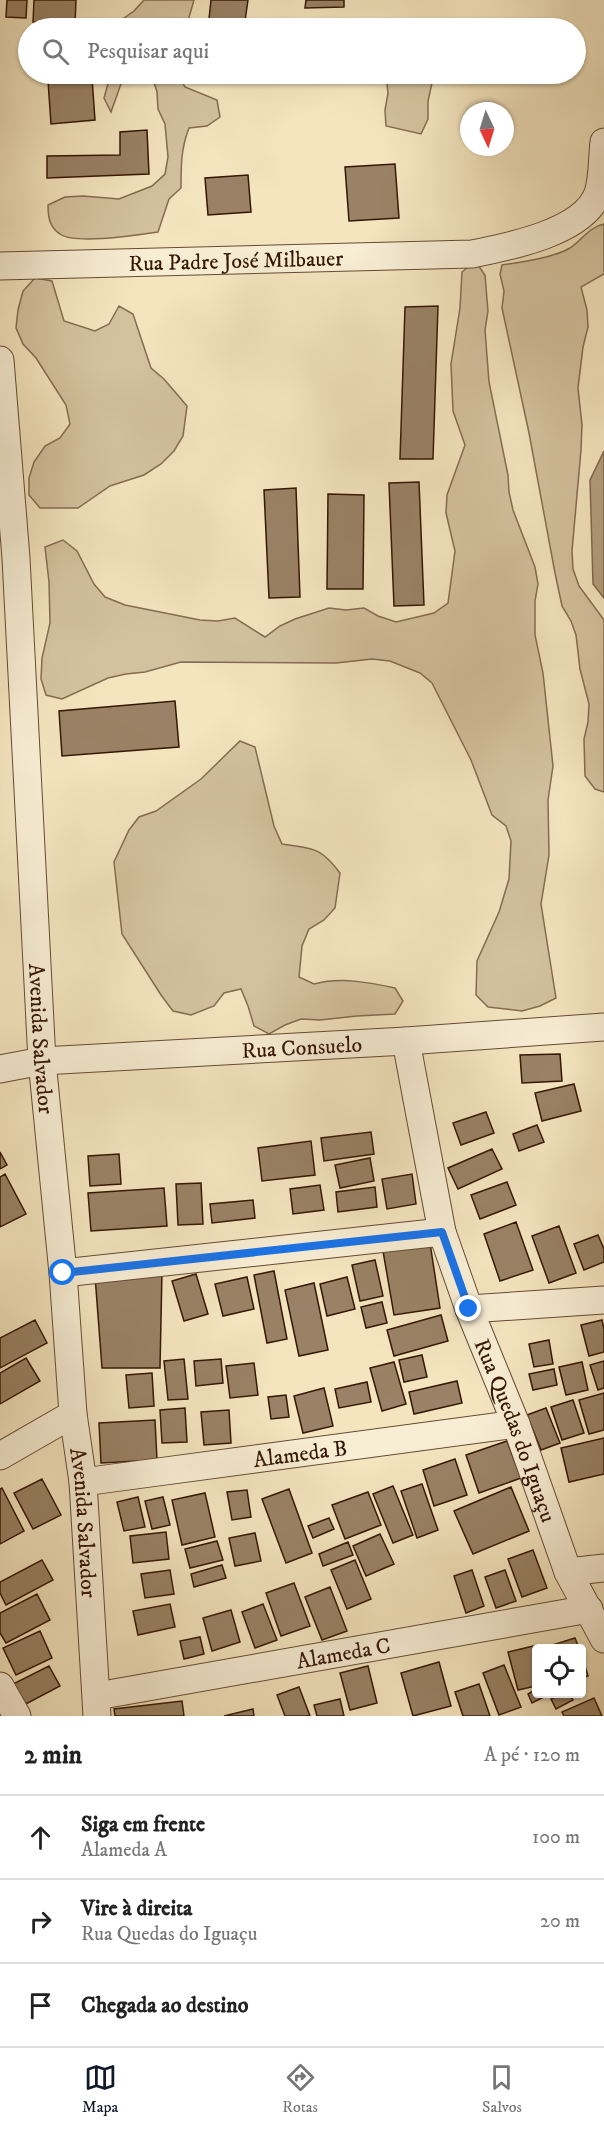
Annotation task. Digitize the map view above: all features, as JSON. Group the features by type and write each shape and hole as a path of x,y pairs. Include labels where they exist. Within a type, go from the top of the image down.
{"street":[{"name":"Rua Padre José Milbauer","path":"0,266 472,254 521,244 582,216 598,194 604,142"},
{"name":"Avenida Salvador","path":"0,360 8,562 42,1061 63,1273 73,1414 83,1482 97,1706"},
{"name":"Rua Consuelo","path":"0,1069 42,1061 406,1041 604,1027"},
{"name":"Rua Quedas do Iguaçu","path":"406,1041 442,1232 469,1309 516,1424 568,1572 604,1639"},
{"path":"63,1273 442,1232"},
{"path":"469,1309 604,1300"},
{"path":"0,1456 73,1414"},
{"name":"Alameda B","path":"83,1482 516,1424"},
{"path":"568,1572 604,1568"},
{"name":"Alameda C","path":"97,1706 589,1609"},
{"path":"0,1686 17,1716"}],"shaded area":[{"path":"144,0 194,0 189,18 124,18"},
{"path":"108,84 121,84 111,112 104,98"},
{"path":"154,84 183,84 185,87 217,100 220,117 207,126 189,128 181,165 181,188 169,199 158,232 93,239 79,239 60,234 51,225 48,205 65,197 119,199 152,186 165,174 168,157 165,124 158,109"},
{"path":"387,84 432,84 428,101 428,119 421,134 386,126 385,110"},
{"path":"604,224 604,274 581,287 587,310 588,327 578,388 582,425 572,551 573,569 579,586 604,620 604,792 595,789 585,776 584,739 589,704 580,669 576,635 562,606 555,573 529,433 502,308 504,291 500,274 502,265 537,259 563,251 594,228"},
{"path":"475,261 485,275 488,311 485,330 489,382 508,475 509,492 513,510 535,567 538,584 535,601 535,635 543,673 553,766 548,800 549,855 541,904 556,998 522,1011 488,1007 476,995 477,961 499,912 509,879 511,841 506,826 492,815 471,760 432,683 420,673 390,661 372,659 336,663 181,662 145,672 108,678 62,699 46,695 41,679 42,658 50,623 45,547 63,540 77,551 94,584 105,597 125,605 200,620 218,621 235,618 265,637 295,619 329,608 346,610 364,608 396,622 434,613 448,603 455,551 446,513 447,495 465,445 453,411 451,364 460,308 462,272"},
{"path":"35,278 52,281 64,321 95,331 109,324 119,306 133,314 151,368 164,379 187,406 183,436 174,451 161,464 144,475 110,486 78,508 40,508 29,495 29,478 34,462 45,446 60,438 70,424 66,405 36,358 23,344 16,328 23,291"},
{"path":"604,451 604,598 593,584 590,480"},
{"path":"240,741 255,747 274,826 282,844 321,853 340,873 335,908 324,920 309,929 302,946 299,977 314,984 344,981 395,988 403,1001 395,1014 320,1020 301,1019 269,1034 254,1026 241,989 224,993 214,1006 191,1015 173,1011 122,934 114,862 129,830 139,817 156,811 201,779"}],"building":[{"path":"7,0 27,0 26,18 6,17"},
{"path":"34,0 76,0 75,18 33,18"},
{"path":"211,0 248,0 245,18 209,18"},
{"path":"306,0 344,0 344,7 305,8"},
{"path":"48,84 92,84 95,120 51,124"},
{"path":"147,130 149,174 47,178 47,156 120,155 120,132"},
{"path":"395,164 399,218 349,221 345,167"},
{"path":"248,175 251,212 208,215 205,178"},
{"path":"438,306 433,459 400,459 405,307"},
{"path":"419,482 424,605 394,606 389,483"},
{"path":"296,488 300,597 269,598 264,490"},
{"path":"328,494 364,495 363,589 327,589"},
{"path":"175,701 179,747 62,756 59,711"},
{"path":"560,1054 562,1081 522,1083 520,1055"},
{"path":"574,1084 581,1111 542,1121 535,1093"},
{"path":"486,1112 494,1133 461,1145 453,1123"},
{"path":"537,1125 544,1142 519,1151 513,1134"},
{"path":"371,1132 374,1154 324,1161 321,1138"},
{"path":"311,1141 315,1175 262,1181 258,1148"},
{"path":"492,1149 502,1169 458,1189 448,1168"},
{"path":"0,1152 7,1165 0,1169"},
{"path":"119,1154 121,1184 90,1186 88,1156"},
{"path":"370,1158 374,1181 340,1188 335,1165"},
{"path":"5,1174 26,1214 0,1227 0,1177"},
{"path":"412,1174 416,1204 387,1209 382,1179"},
{"path":"507,1182 516,1205 480,1219 471,1195"},
{"path":"201,1183 203,1224 178,1225 176,1184"},
{"path":"320,1185 324,1210 293,1214 290,1189"},
{"path":"375,1187 377,1207 338,1212 336,1192"},
{"path":"164,1188 167,1226 91,1231 88,1193"},
{"path":"253,1200 255,1218 212,1223 210,1204"},
{"path":"516,1222 533,1270 500,1281 484,1234"},
{"path":"559,1226 576,1273 549,1283 532,1236"},
{"path":"598,1235 604,1249 604,1262 584,1270 574,1244"},
{"path":"430,1243 440,1308 394,1315 383,1251"},
{"path":"375,1260 383,1296 360,1301 352,1265"},
{"path":"162,1271 160,1368 102,1368 95,1276"},
{"path":"274,1271 287,1339 267,1343 254,1275"},
{"path":"196,1274 208,1314 184,1321 172,1281"},
{"path":"247,1277 254,1309 223,1316 215,1284"},
{"path":"347,1277 355,1309 327,1316 320,1284"},
{"path":"314,1283 328,1350 299,1356 285,1290"},
{"path":"382,1302 387,1323 366,1328 361,1307"},
{"path":"441,1315 448,1341 394,1356 387,1330"},
{"path":"35,1320 47,1343 0,1368 0,1338"},
{"path":"602,1320 604,1352 589,1356 581,1325"},
{"path":"549,1340 553,1364 534,1367 529,1344"},
{"path":"422,1355 427,1377 404,1382 399,1360"},
{"path":"26,1358 40,1381 0,1404 0,1373"},
{"path":"184,1359 188,1399 168,1400 164,1361"},
{"path":"221,1359 223,1383 196,1386 194,1361"},
{"path":"604,1361 604,1388 598,1390 590,1365"},
{"path":"394,1362 406,1404 382,1411 370,1368"},
{"path":"582,1362 588,1390 566,1395 559,1367"},
{"path":"254,1363 258,1395 230,1398 226,1366"},
{"path":"554,1369 557,1385 533,1390 529,1374"},
{"path":"152,1373 154,1406 129,1408 126,1375"},
{"path":"457,1381 462,1403 414,1414 409,1392"},
{"path":"367,1382 371,1402 339,1408 335,1389"},
{"path":"324,1388 333,1426 303,1433 294,1396"},
{"path":"604,1393 604,1430 589,1434 579,1400"},
{"path":"286,1395 289,1417 271,1419 268,1397"},
{"path":"573,1400 584,1433 562,1440 551,1407"},
{"path":"185,1408 187,1442 162,1443 160,1410"},
{"path":"546,1408 560,1443 541,1450 527,1415"},
{"path":"229,1410 231,1443 204,1445 201,1412"},
{"path":"155,1420 157,1460 101,1463 99,1423"},
{"path":"604,1438 604,1474 569,1482 561,1448"},
{"path":"507,1441 521,1478 479,1493 466,1455"},
{"path":"455,1459 467,1495 434,1506 423,1470"},
{"path":"42,1479 61,1515 33,1529 14,1493"},
{"path":"422,1484 438,1530 417,1538 401,1491"},
{"path":"393,1486 413,1535 393,1543 373,1494"},
{"path":"511,1487 529,1531 473,1554 454,1511"},
{"path":"2,1488 24,1531 0,1544 0,1489"},
{"path":"289,1489 312,1553 286,1563 262,1499"},
{"path":"247,1490 251,1517 232,1520 227,1492"},
{"path":"368,1492 381,1525 345,1539 332,1505"},
{"path":"205,1493 215,1537 182,1545 172,1500"},
{"path":"138,1497 145,1527 124,1531 117,1502"},
{"path":"163,1497 170,1525 152,1529 145,1501"},
{"path":"329,1518 334,1529 313,1538 308,1526"},
{"path":"166,1532 169,1559 133,1563 130,1536"},
{"path":"255,1533 261,1561 235,1566 229,1538"},
{"path":"380,1534 394,1564 366,1576 353,1546"},
{"path":"217,1541 223,1560 190,1568 185,1549"},
{"path":"348,1542 353,1555 323,1566 319,1554"},
{"path":"533,1550 547,1588 522,1597 508,1559"},
{"path":"42,1560 53,1580 6,1605 0,1593 0,1582"},
{"path":"355,1560 371,1599 347,1609 331,1570"},
{"path":"222,1565 226,1578 194,1587 191,1574"},
{"path":"170,1570 174,1594 145,1598 141,1574"},
{"path":"472,1570 484,1606 466,1613 454,1576"},
{"path":"505,1570 516,1601 496,1608 485,1577"},
{"path":"294,1583 310,1626 281,1636 266,1593"},
{"path":"330,1587 347,1631 322,1640 305,1597"},
{"path":"37,1594 50,1620 6,1643 0,1633 0,1613"},
{"path":"170,1604 175,1627 138,1635 133,1611"},
{"path":"263,1604 277,1640 255,1648 242,1612"},
{"path":"231,1610 240,1642 212,1651 203,1618"},
{"path":"40,1631 52,1658 16,1675 3,1648"},
{"path":"200,1637 204,1654 184,1659 180,1641"},
{"path":"575,1638 577,1644 556,1644"},
{"path":"532,1646 532,1687 518,1690 508,1652"},
{"path":"439,1662 451,1706 413,1716 401,1673"},
{"path":"504,1665 521,1707 499,1715 483,1673"},
{"path":"49,1666 60,1686 24,1705 13,1684"},
{"path":"368,1666 377,1703 350,1710 340,1673"},
{"path":"479,1684 490,1716 463,1716 455,1692"},
{"path":"299,1687 310,1716 285,1716 277,1695"},
{"path":"532,1692 532,1698 542,1698 532,1703 528,1694"},
{"path":"572,1698 573,1700 556,1709 551,1699"},
{"path":"594,1698 602,1716 564,1716 562,1712"},
{"path":"340,1699 344,1716 317,1716 314,1705"},
{"path":"182,1701 184,1716 115,1716 114,1709"},
{"path":"253,1709 254,1716 224,1716"}],"route":[{"path":"63,1273 442,1232 469,1309"}]}
